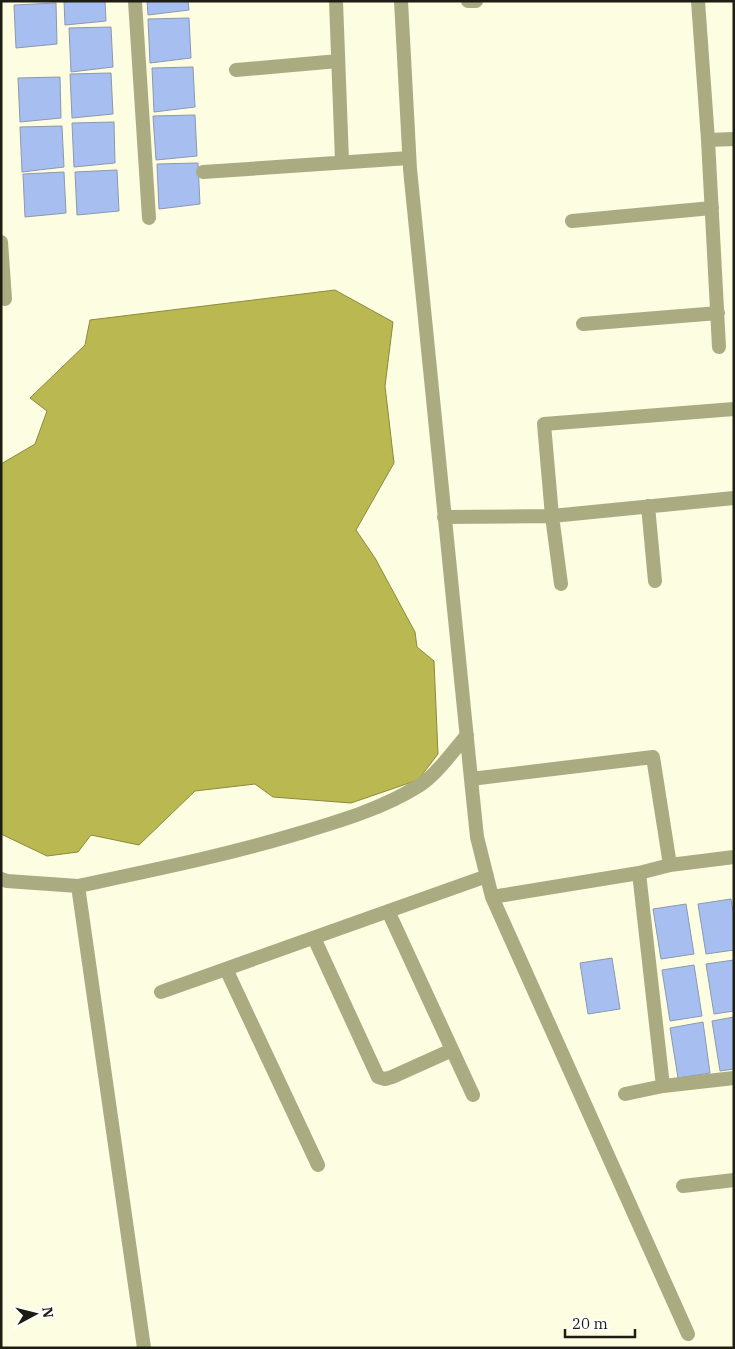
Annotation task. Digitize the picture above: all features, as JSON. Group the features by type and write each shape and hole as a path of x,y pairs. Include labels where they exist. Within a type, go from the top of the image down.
{"street":[{"path":"135,1 149,218"},
{"path":"336,1 342,161"},
{"path":"401,1 409,158 477,837 492,897 688,1334"},
{"path":"468,1 476,1"},
{"path":"698,1 708,140 719,347"},
{"path":"236,70 338,62"},
{"path":"708,140 734,139"},
{"path":"203,172 342,161 409,158"},
{"path":"572,221 712,208"},
{"path":"1,242 5,300"},
{"path":"583,324 718,313"},
{"path":"561,584 552,516 544,424 734,408"},
{"path":"444,517 552,516 734,498"},
{"path":"648,506 655,581"},
{"path":"1,879 78,886 245,850 333,823 394,799 421,784 467,736"},
{"path":"471,779 653,757 670,865"},
{"path":"492,897 639,873 670,865 734,858"},
{"path":"639,873 663,1086"},
{"path":"161,992 487,876"},
{"path":"78,886 144,1348"},
{"path":"388,911 473,1095"},
{"path":"314,938 378,1077 392,1077 452,1050"},
{"path":"226,969 318,1165"},
{"path":"625,1094 663,1086 734,1078"},
{"path":"683,1186 734,1180"}],"shaded area":[{"path":"335,290 393,322 385,386 394,463 356,530 375,558 415,632 417,647 434,661 438,754 418,780 351,803 273,797 255,784 195,791 139,845 91,835 78,852 47,856 1,834 1,464 35,444 47,411 30,398 85,345 90,320"}],"building":[{"path":"64,1 105,1 106,21 65,25"},
{"path":"147,1 188,1 189,10 148,15"},
{"path":"56,3 57,44 16,48 14,5"},
{"path":"189,18 191,58 150,63 148,19"},
{"path":"111,27 113,67 71,72 69,28"},
{"path":"193,67 195,107 154,112 152,68"},
{"path":"111,73 113,114 72,118 70,74"},
{"path":"60,77 61,118 20,122 18,78"},
{"path":"195,115 197,156 156,160 153,116"},
{"path":"114,122 115,163 74,167 72,123"},
{"path":"62,126 64,167 22,172 20,127"},
{"path":"198,163 200,204 159,209 157,164"},
{"path":"117,170 119,211 77,215 75,172"},
{"path":"64,172 66,213 25,217 23,174"},
{"path":"731,899 734,917 734,950 706,954 698,904"},
{"path":"686,904 694,954 661,959 653,909"},
{"path":"612,958 620,1009 588,1014 580,963"},
{"path":"734,960 734,1011 714,1014 706,964"},
{"path":"694,965 702,1016 670,1021 662,970"},
{"path":"734,1017 734,1069 720,1071 712,1021"},
{"path":"703,1022 710,1073 678,1078 670,1028"}]}
